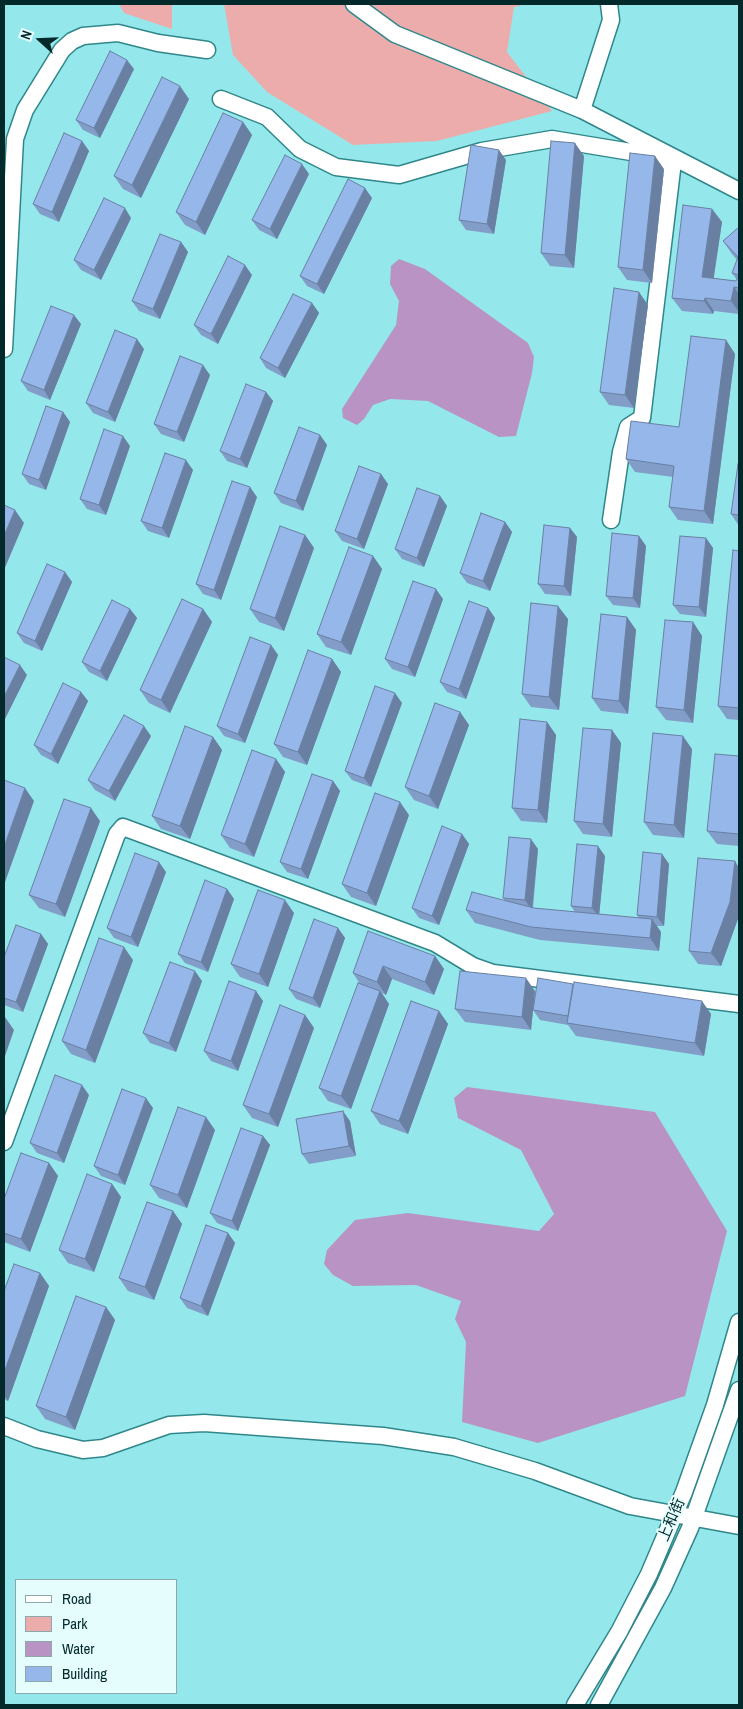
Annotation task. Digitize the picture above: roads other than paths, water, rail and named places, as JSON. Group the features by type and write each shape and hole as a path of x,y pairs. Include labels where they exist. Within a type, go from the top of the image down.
{"street":[{"path":"354,4 395,34 582,110 739,191"},
{"path":"582,110 611,20 609,4"},
{"path":"4,349 16,139 25,110 62,50 72,41 83,36 118,33 158,43 207,50"},
{"path":"221,100 266,117 300,149 336,167 398,175 482,151 552,139 632,152 672,170 642,418 628,427 621,452 611,520"},
{"path":"4,1142 117,834 123,828 436,943 473,966 493,973 739,1004"},
{"name":"上和街","path":"575,1705 619,1632 649,1574 674,1515 715,1405 739,1322"},
{"name":"上和街","path":"599,1705 664,1588 694,1516 739,1390"},
{"path":"4,1426 37,1439 83,1450 103,1448 169,1426 204,1423 383,1436 454,1447 535,1471 630,1506 674,1515 694,1516 739,1526"}],"water":[{"path":"399,259 425,269 528,343 534,357 532,373 516,436 499,437 428,401 390,399 373,405 364,419 357,425 343,418 342,409 396,325 399,301 390,284 391,266"},
{"path":"467,1087 655,1112 727,1231 685,1396 538,1443 462,1422 466,1342 455,1319 461,1301 416,1285 353,1286 333,1275 324,1264 327,1250 355,1220 408,1213 539,1231 554,1214 521,1150 458,1118 454,1098"}]}
